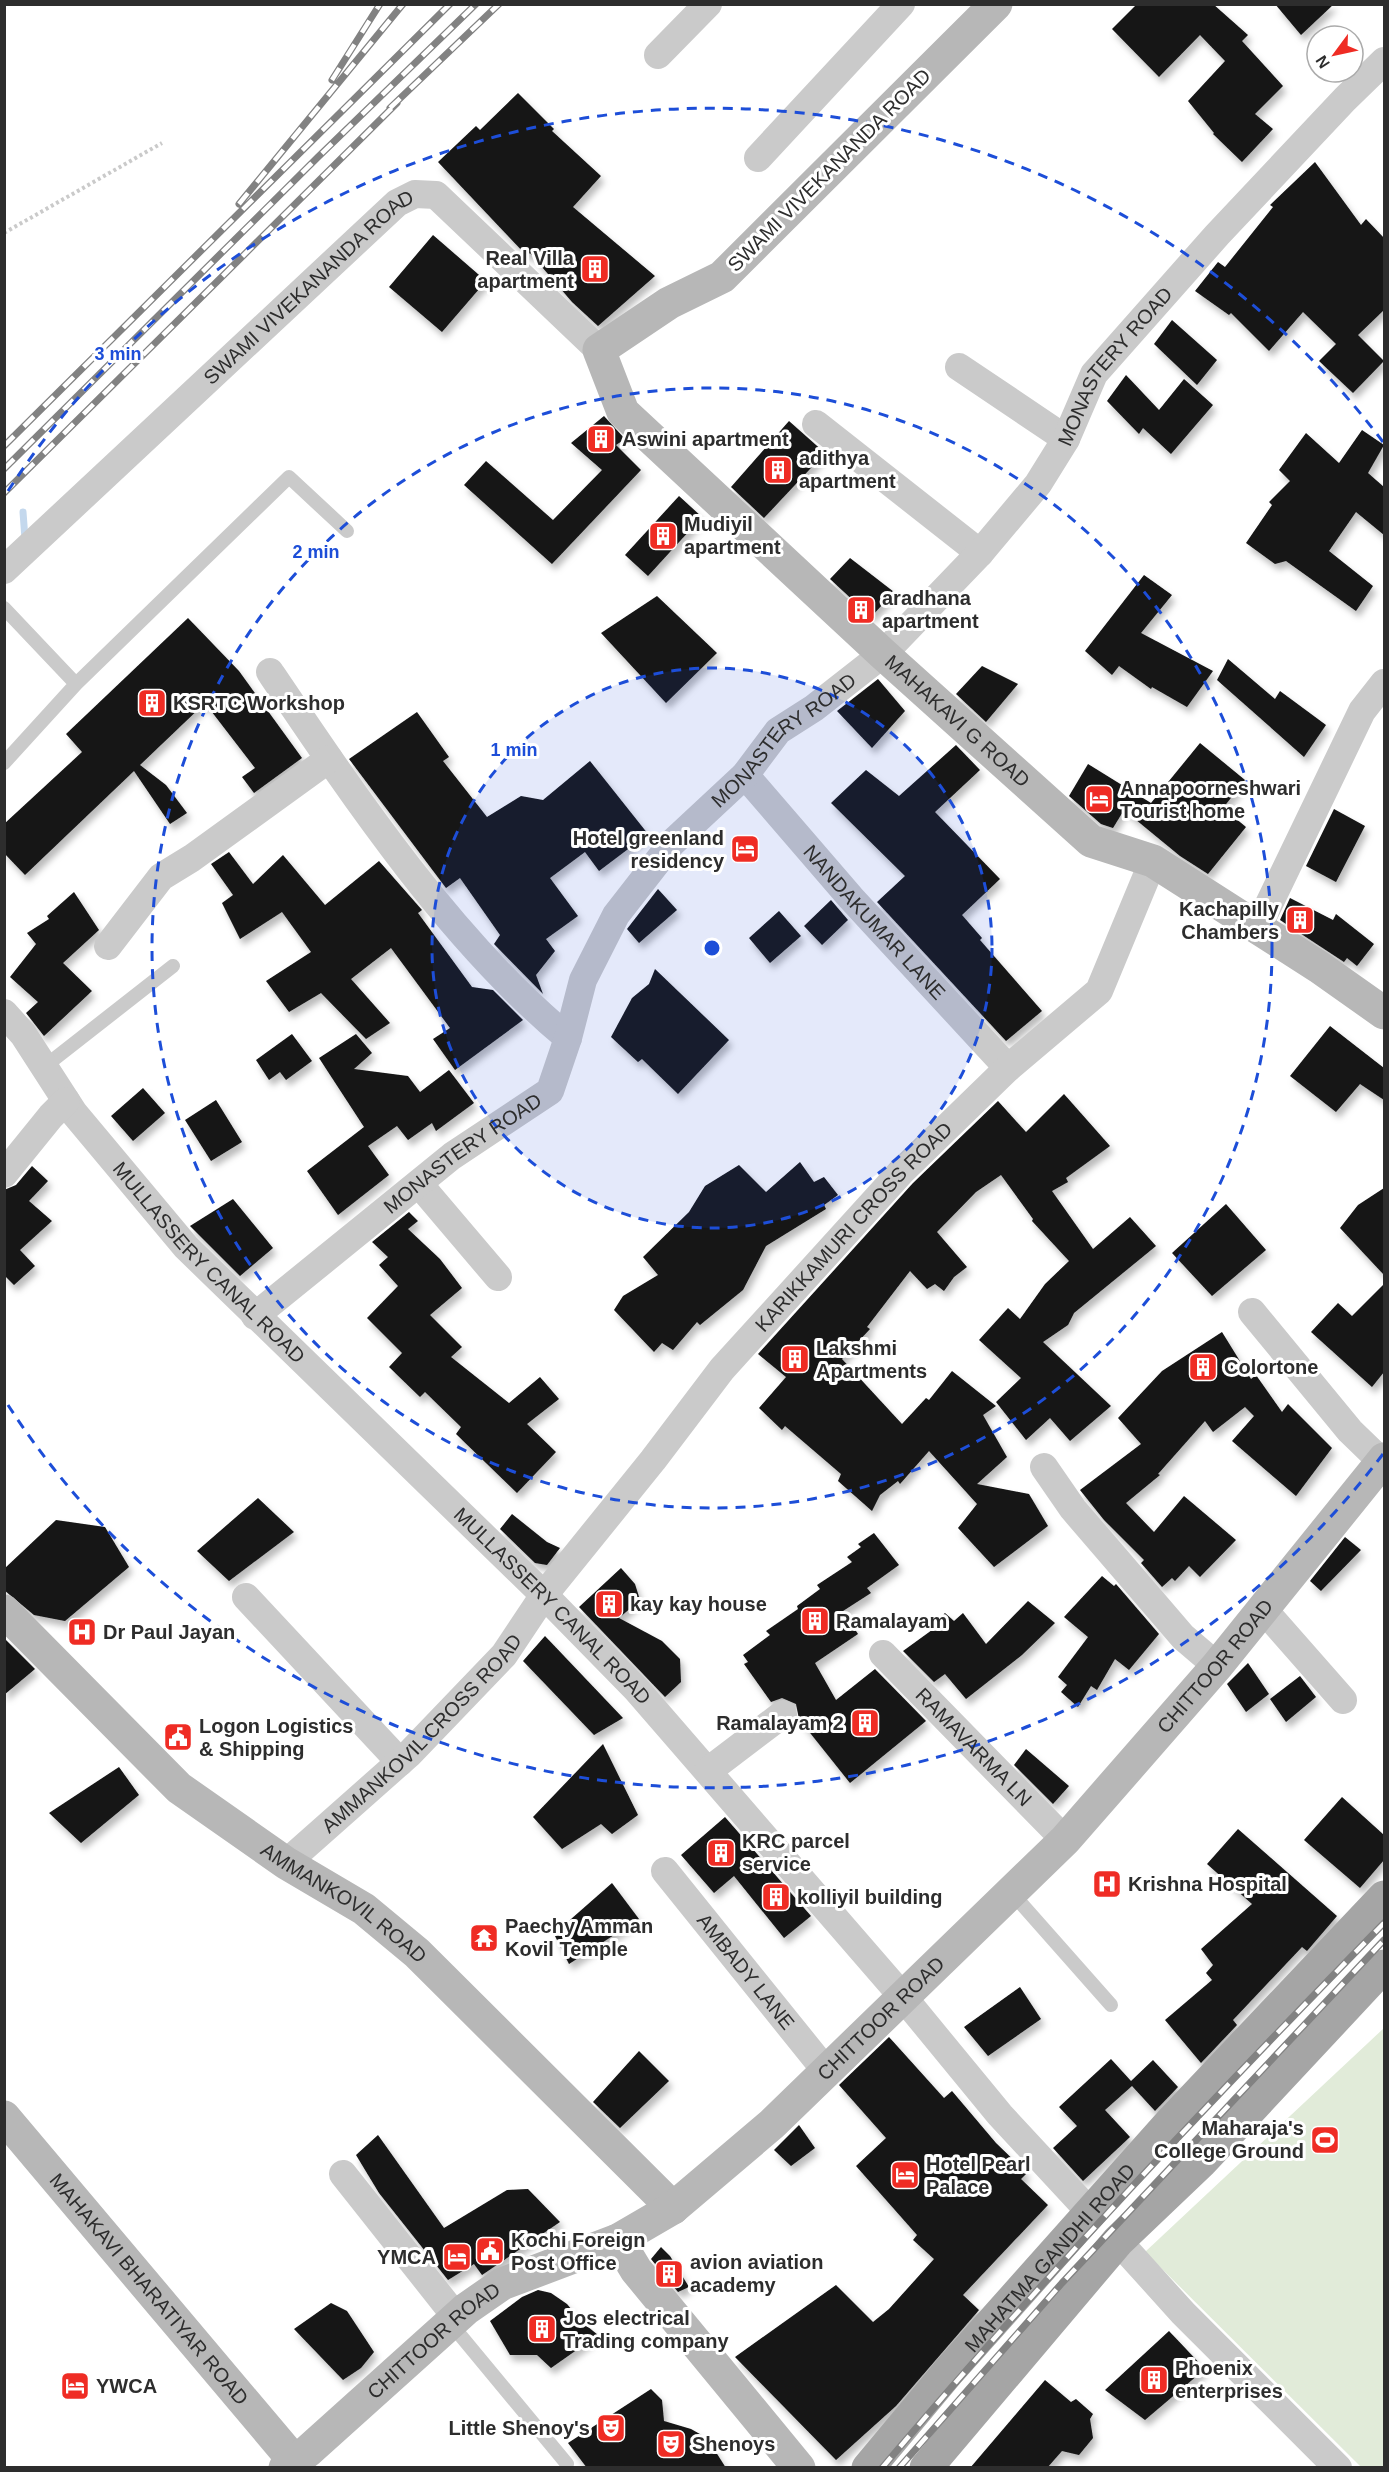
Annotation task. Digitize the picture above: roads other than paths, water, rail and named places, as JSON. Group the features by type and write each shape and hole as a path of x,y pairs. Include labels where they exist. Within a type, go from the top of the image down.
{"main road":[{"name":"MAHATMA GANDHI ROAD","path":"868,2468 949,2371 1171,2122 1254,2037 1384,1897"},
{"name":"MAHATMA GANDHI ROAD","path":"926,2468 1118,2241 1202,2161 1384,1966"},
{"path":"1254,2037 1283,2073"}],"street":[{"path":"658,55 708,4"},
{"path":"758,158 901,4"},
{"name":"SWAMI VIVEKANANDA ROAD","path":"4,570 397,203 415,194 436,195 599,350 669,303 722,277 996,4"},
{"name":"MONASTERY ROAD","path":"255,1316 452,1156 550,1091 568,1038 583,980 616,915 672,843 745,776 778,731 814,708 883,654 980,553 1038,484 1066,439 1094,374 1225,227 1345,99 1384,62"},
{"name":"MAHAKAVI G ROAD","path":"599,350 623,412 883,654 1091,841 1153,861 1319,967 1384,1013"},
{"path":"959,367 1066,439"},
{"path":"816,424 980,553"},
{"path":"270,672 329,759 452,923 537,1012 568,1038"},
{"path":"1257,929 1362,711 1384,683"},
{"path":"108,946 161,877 192,858 329,759"},
{"name":"NANDAKUMAR LANE","path":"745,776 851,898 1008,1068"},
{"name":"KARIKKAMURI CROSS ROAD","path":"544,1594 653,1460 722,1369 902,1172 1008,1068 1100,991 1153,861"},
{"name":"MULLASSERY CANAL ROAD","path":"4,1013 66,1101 186,1247 544,1594 638,1690 903,1997 1000,2115 1090,2212"},
{"path":"4,1174 66,1101"},
{"path":"418,1184 498,1276"},
{"path":"1252,1312 1350,1431 1384,1460"},
{"name":"CHITTOOR ROAD","path":"290,2465 454,2321 501,2284 618,2240 673,2208 772,2124 1065,1840 1217,1666 1384,1460"},
{"path":"1044,1467 1073,1509 1183,1637 1217,1666"},
{"name":"AMMANKOVIL CROSS ROAD","path":"286,1863 400,1762 504,1655 544,1594"},
{"path":"246,1597 400,1762"},
{"path":"1263,1609 1343,1700"},
{"name":"AMMANKOVIL ROAD","path":"4,1611 180,1788 286,1863 364,1909 417,1953 673,2208"},
{"name":"RAMAVARMA LN","path":"883,1654 1065,1840"},
{"path":"708,1771 783,1714"},
{"name":"AMBADY LANE","path":"665,1871 826,2071"},
{"name":"MAHAKAVI BHARATIYAR ROAD","path":"4,2117 290,2465"},
{"path":"343,2174 454,2321"},
{"path":"618,2240 636,2270 799,2468"},
{"path":"1118,2241 1184,2313 1338,2468"}],"lane":[{"path":"4,763 76,684 289,477 346,531"},
{"path":"4,608 76,684"},
{"path":"44,1067 173,966"},
{"path":"1011,1892 1111,2005"},
{"path":"454,2321 567,2464"}],"waterway":[{"path":"23,512 25,539"}],"railway":[{"path":"332,80 380,4"},
{"path":"239,204 403,4"},
{"path":"4,446 450,4"},
{"path":"4,469 318,157 476,4"},
{"path":"390,108 499,4"},
{"path":"4,493 397,103"},
{"path":"882,2468 1128,2191 1384,1923"},
{"path":"899,2468 1062,2283 1384,1940"}],"place":[{"name":"Real Villa apartment","path":"595,269"},
{"name":"Aswini apartment","path":"601,439"},
{"name":"adithya apartment","path":"778,470"},
{"name":"Mudiyil apartment","path":"663,536"},
{"name":"aradhana apartment","path":"861,610"},
{"name":"KSRTC Workshop","path":"152,703"},
{"name":"Annapoorneshwari Tourist home","path":"1099,799"},
{"name":"Hotel greenland residency","path":"745,849"},
{"name":"Kachapilly Chambers","path":"1300,920"},
{"name":"Lakshmi Apartments","path":"795,1359"},
{"name":"Colortone","path":"1203,1367"},
{"name":"kay kay house","path":"609,1604"},
{"name":"Ramalayam","path":"815,1621"},
{"name":"Dr Paul Jayan","path":"82,1632"},
{"name":"Ramalayam 2","path":"865,1723"},
{"name":"Logon Logistics & Shipping","path":"178,1737"},
{"name":"KRC parcel service","path":"721,1853"},
{"name":"Krishna Hospital","path":"1107,1884"},
{"name":"kolliyil building","path":"776,1897"},
{"name":"Paechy Amman Kovil Temple","path":"484,1938"},
{"name":"Maharaja's College Ground","path":"1325,2140"},
{"name":"Hotel Pearl Palace","path":"905,2175"},
{"name":"Kochi Foreign Post Office","path":"490,2251"},
{"name":"YMCA","path":"457,2257"},
{"name":"avion aviation academy","path":"669,2274"},
{"name":"Jos electrical Trading company","path":"542,2329"},
{"name":"Phoenix enterprises","path":"1154,2380"},
{"name":"YWCA","path":"75,2386"},
{"name":"Little Shenoy's","path":"611,2428"},
{"name":"Shenoys","path":"671,2444"}]}
